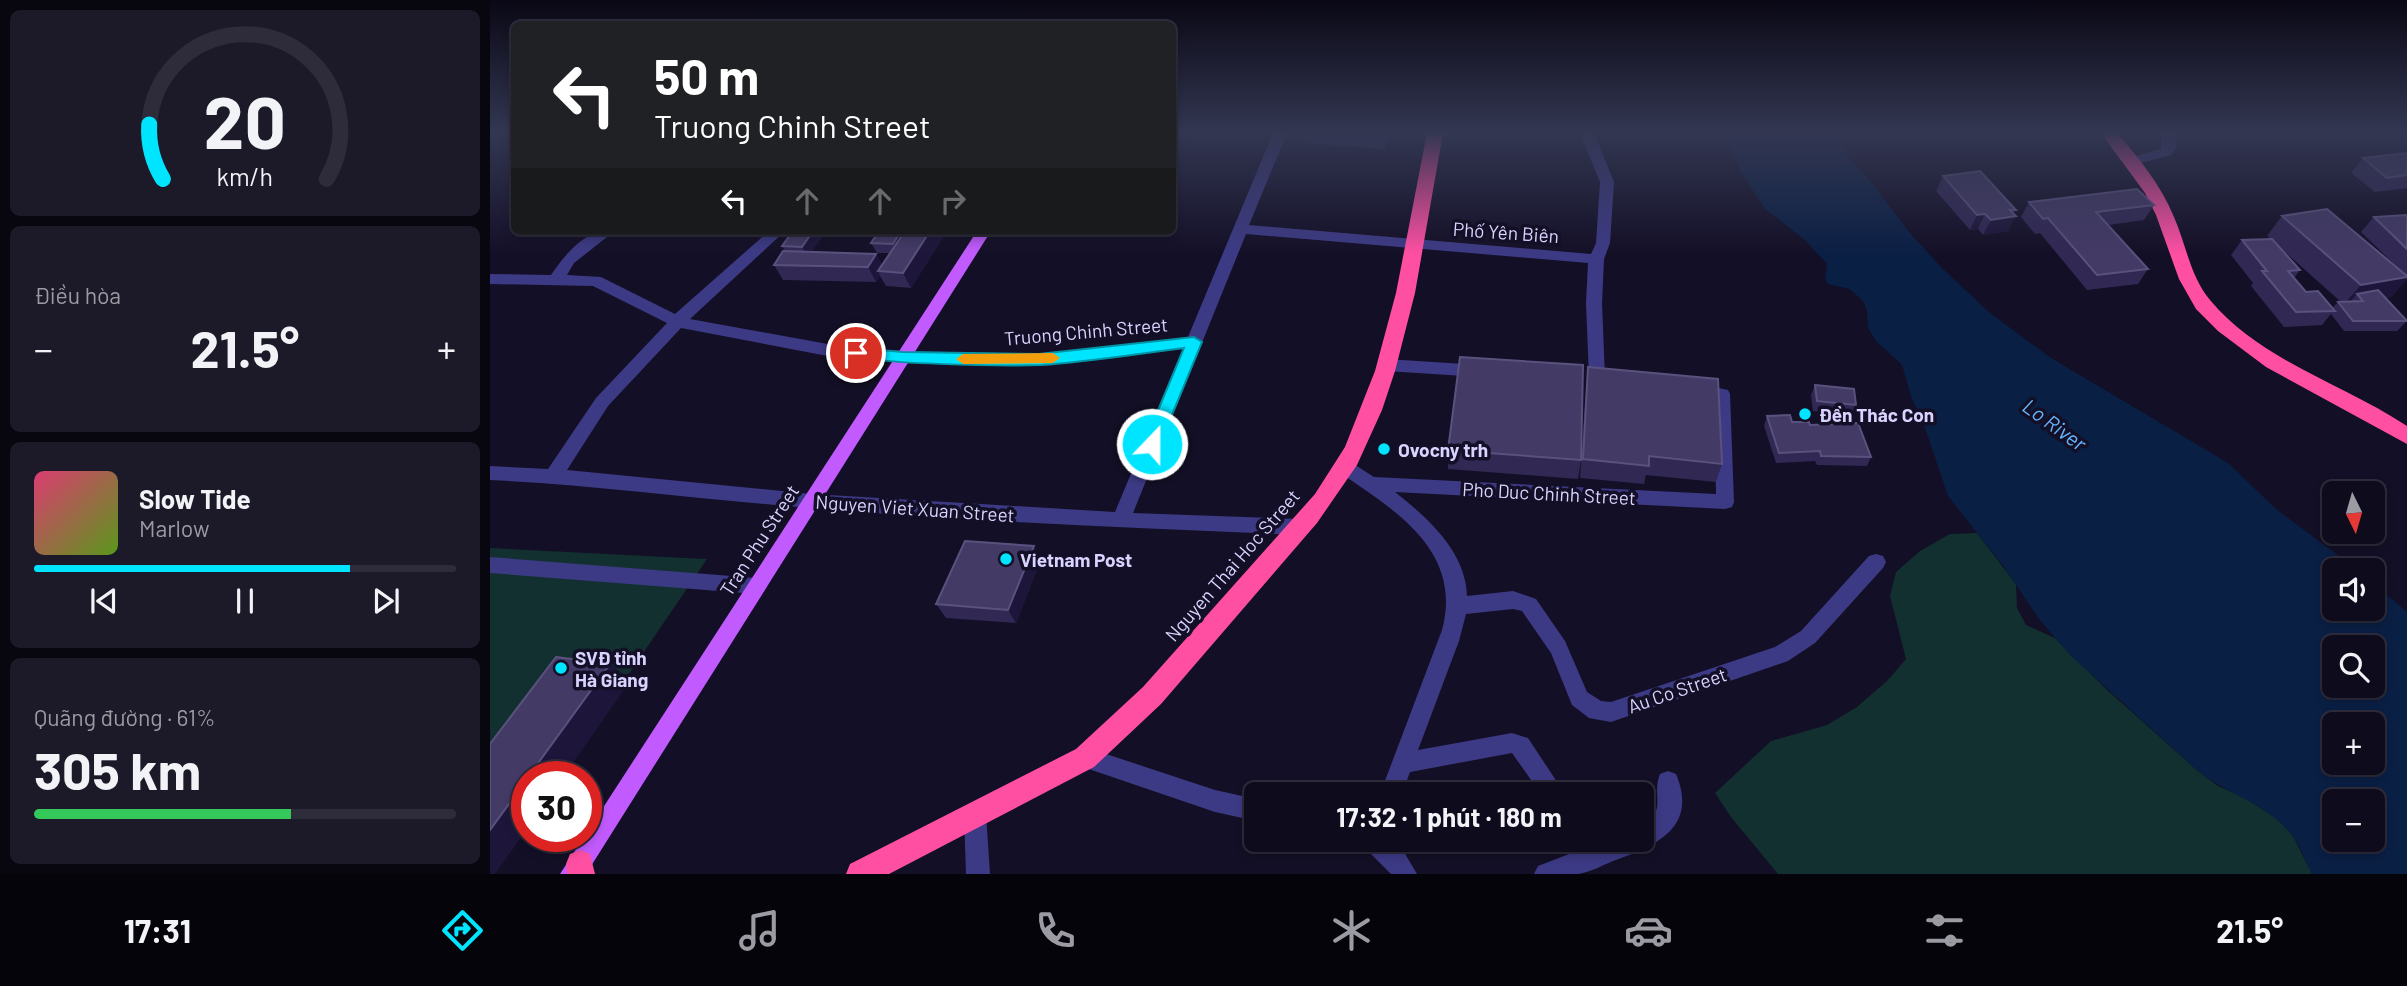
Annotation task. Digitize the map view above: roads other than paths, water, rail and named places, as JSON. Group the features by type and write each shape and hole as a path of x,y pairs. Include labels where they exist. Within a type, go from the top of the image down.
{"highway":[{"name":"Nguyen Thai Hoc Street","path":"860,874 1085,758 1145,704 1299,527 1346,468 1358,443 1401,315 1427,174"},
{"path":"2141,174 2159,203 2180,268 2217,319 2277,366 2369,413 2407,436"}],"main road":[{"name":"Tran Phu Street","path":"578,871 981,235"}],"street":[{"path":"1121,520 1263,174"},
{"path":"1597,379 1594,303 1596,258 1604,243 1606,182 1603,174"},
{"name":"Phố Yên Biên","path":"1241,229 1596,258"},
{"path":"557,278 569,260 601,235"},
{"path":"554,475 602,402 729,271 773,235"},
{"name":"Truong Chinh Street","path":"490,279 557,278 596,281 677,322 821,349 903,358 1039,360 1194,342"},
{"path":"1386,365 1491,372"},
{"name":"Pho Duc Chinh Street","path":"1371,484 1726,502 1722,392 1678,387"},
{"path":"1346,468 1371,484 1420,524 1443,554 1456,585 1458,606 1451,633 1396,782"},
{"name":"Nguyen Viet Xuan Street","path":"490,473 554,475 811,501 1121,520 1299,527"},
{"name":"Au Co Street","path":"1458,606 1513,600 1529,605 1567,664 1578,698 1597,711 1611,712 1789,650 1808,637 1877,562"},
{"path":"490,565 757,586"},
{"path":"1403,763 1513,743 1520,744 1546,782"},
{"path":"1085,758 1215,801 1244,807"},
{"path":"1654,834 1668,819 1672,803 1668,782"},
{"path":"975,814 978,874"},
{"path":"1387,852 1405,874"},
{"path":"1546,874 1584,852"}],"water":[{"name":"Lo River","path":"1742,174 1864,174 1910,233 1943,269 1990,313 2051,358 2228,463 2276,509 2342,558 2322,558 2322,621 2385,621 2385,593 2407,612 2407,874 2312,874 2298,843 2281,824 2259,807 2199,772 2070,655 2039,619 2004,567 1948,496 1902,365 1876,341 1868,328 1867,311 1863,301 1850,289 1828,284 1825,279 1827,264 1804,239 1765,209"}],"place":[{"name":"Đền Thác Con","path":"1805,414"},
{"name":"Ovocny trh","path":"1384,449"},
{"name":"Vietnam Post","path":"1006,559"},
{"name":"SVĐ tỉnh Hà Giang","path":"561,668"}]}
